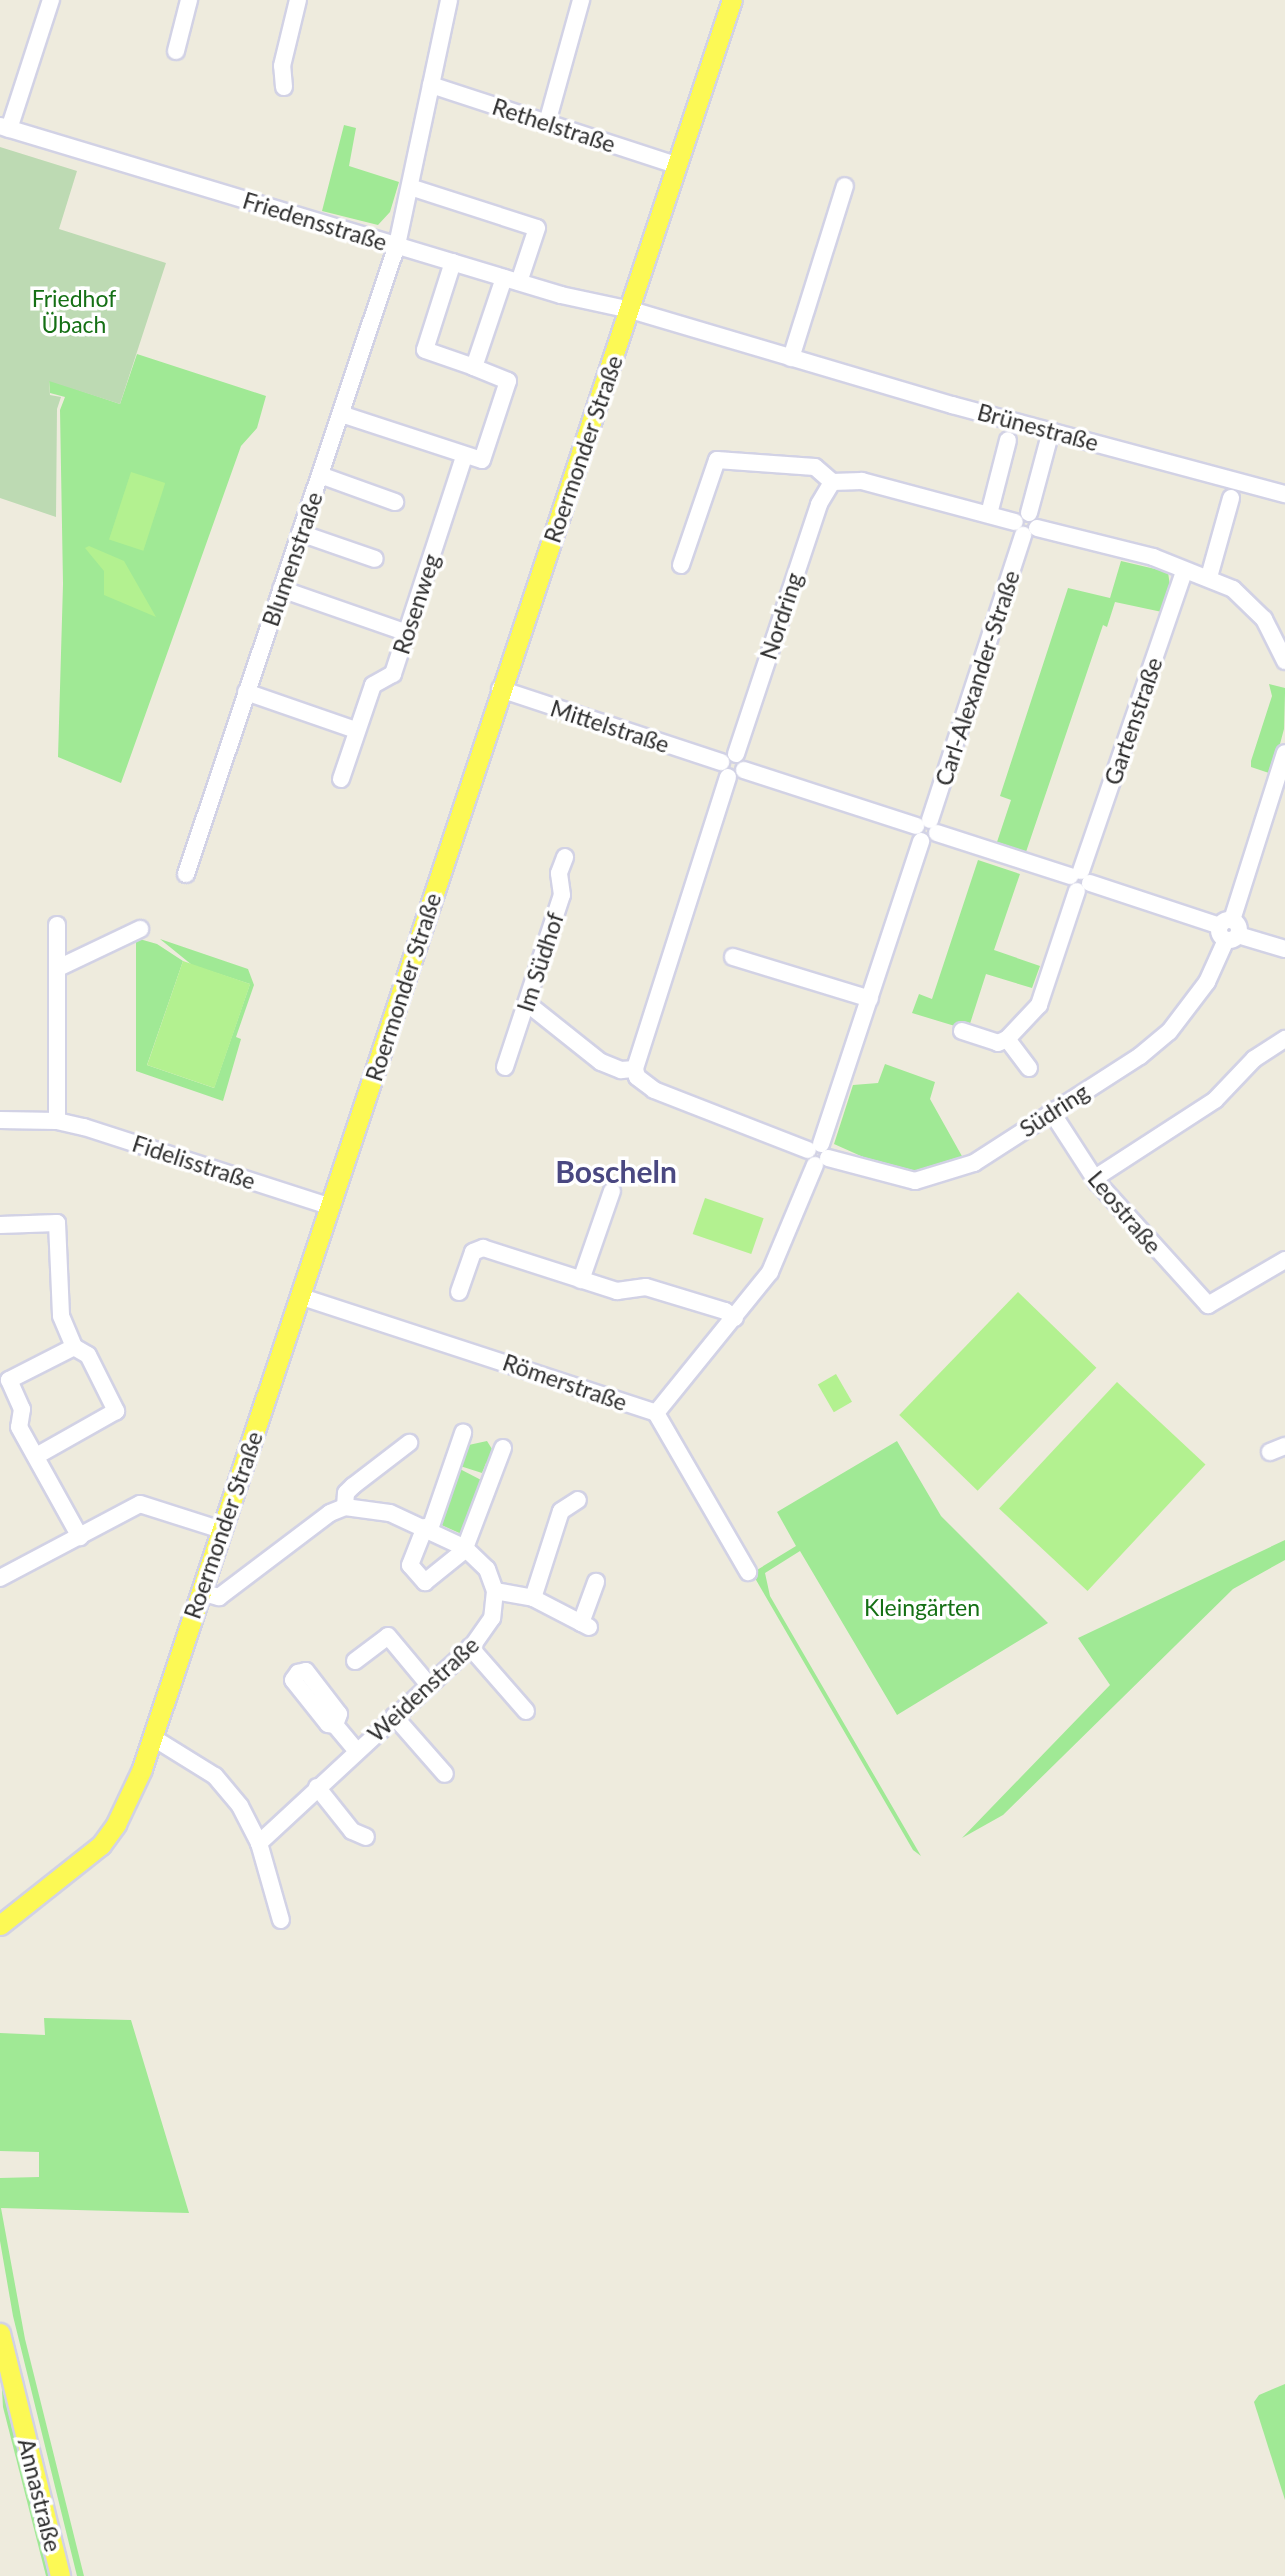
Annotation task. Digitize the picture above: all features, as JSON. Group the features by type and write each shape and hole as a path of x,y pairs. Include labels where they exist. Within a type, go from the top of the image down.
{"main road":[{"name":"Roermonder Straße","path":"0,1925 100,1845 130,1798 222,1530 500,690 631,310 676,165 732,0"},
{"name":"Annastraße","path":"0,2333 60,2576"}],"street":[{"path":"5,128 51,0"},
{"path":"176,51 189,0"},
{"path":"284,88 282,66 298,0"},
{"name":"Blumenstraße","path":"186,874 397,245 449,0"},
{"path":"547,123 581,0"},
{"name":"Rethelstraße","path":"431,85 676,165"},
{"name":"Friedensstraße","path":"5,128 512,280 631,310"},
{"path":"411,187 537,228 474,366"},
{"path":"791,358 845,187"},
{"path":"341,414 464,457 479,461 485,456 508,387 503,377 425,350 453,262"},
{"name":"Brünestraße","path":"631,310 791,358 1285,494"},
{"name":"Carl-Alexander-Straße","path":"656,1413 735,1318 783,1250 818,1154 926,830 1026,524 1051,431"},
{"path":"989,514 1008,440"},
{"name":"Rosenweg","path":"341,779 373,685 393,674 464,457"},
{"path":"681,565 717,460 816,467 832,482 862,481 1153,557 1184,572 1209,577 1250,603 1284,655"},
{"path":"320,475 395,502"},
{"name":"Nordring","path":"736,754 819,503 832,482"},
{"path":"1209,577 1231,498"},
{"path":"300,533 375,559"},
{"name":"Gartenstraße","path":"1007,1039 1038,1005 1184,572"},
{"path":"281,589 407,633"},
{"name":"Mittelstraße","path":"500,690 720,762"},
{"path":"246,692 356,730"},
{"path":"1229,930 1285,753"},
{"path":"528,1004 601,1062 621,1070 635,1069 728,777 720,762 728,754 736,754 745,762 744,770 736,778 728,777"},
{"path":"744,770 1285,949"},
{"name":"Im Südhof","path":"505,1067 562,895 559,873 565,857"},
{"path":"57,925 57,1121"},
{"path":"58,968 140,929"},
{"name":"Südring","path":"635,1069 637,1077 654,1090 818,1154 895,1179 928,1180 974,1163 1169,1032 1193,1005 1229,930"},
{"path":"733,957 870,999"},
{"path":"962,1031 998,1043 1007,1039 1029,1068"},
{"path":"1095,1178 1215,1100 1254,1059 1285,1039"},
{"name":"Leostraße","path":"1051,1111 1095,1178 1208,1305 1285,1260"},
{"name":"Fidelisstraße","path":"0,1119 57,1121 329,1206"},
{"path":"581,1280 612,1191"},
{"path":"0,1225 57,1223 61,1316 74,1347 88,1355 116,1411 36,1456"},
{"path":"459,1292 473,1252 483,1248 617,1292 646,1287 725,1311 735,1318"},
{"name":"Römerstraße","path":"299,1296 656,1413 748,1572"},
{"path":"74,1347 9,1380 22,1409 19,1427 80,1537"},
{"path":"463,1433 410,1565 425,1582 465,1548 503,1448"},
{"path":"345,1507 346,1493 409,1443"},
{"path":"533,1598 561,1511 578,1500"},
{"path":"0,1578 140,1504 222,1530"},
{"path":"201,1592 219,1597 330,1513 345,1507 375,1509 427,1528 465,1548 487,1569 495,1591 533,1598 585,1625 596,1582"},
{"name":"Weidenstraße","path":"259,1843 487,1629 495,1591"},
{"path":"355,1661 388,1636 428,1685"},
{"path":"470,1647 526,1711"},
{"path":"394,1716 446,1774"},
{"path":"335,1725 357,1751"},
{"path":"152,1737 215,1776 240,1805 259,1843 281,1920"},
{"path":"317,1787 352,1831 366,1837"}],"green space":[{"path":"344,125 356,128 349,166 399,182 390,212 378,225 322,211"},
{"name":"Friedhof Übach","path":"0,147 77,171 59,229 166,263 120,404 49,381 50,395 61,397 57,409 56,517 0,498"},
{"path":"137,354 266,396 257,428 241,446 121,783 58,757 63,584 60,410 65,397 50,393 49,380 120,404"},
{"path":"131,472 165,483 143,551 109,540"},
{"path":"89,546 124,561 156,617 104,595 104,571 85,548"},
{"path":"1121,561 1168,572 1170,586 1162,612 1115,602 1107,627 1103,625 1026,852 997,842 1011,800 1000,796 1068,588 1110,598"},
{"path":"1269,684 1285,688 1284,729 1272,774 1251,767 1272,696"},
{"path":"978,860 1020,874 994,950 1040,966 1032,988 986,974 968,1030 912,1013 919,994 932,999"},
{"path":"136,938 157,944 183,961 147,1065 214,1088 250,984 192,965 160,939 248,969 254,985 236,1037 241,1039 223,1101 136,1071"},
{"path":"183,961 250,984 214,1088 147,1065"},
{"path":"885,1064 935,1082 930,1099 963,1158 924,1172 890,1169 834,1144 853,1085 878,1083"},
{"path":"705,1198 764,1218 751,1254 693,1234"},
{"path":"1018,1292 1096,1368 978,1491 899,1415"},
{"path":"836,1374 852,1402 834,1412 818,1384"},
{"path":"1117,1382 1205,1465 1088,1591 999,1509"},
{"path":"487,1441 497,1457 495,1466 486,1463 482,1473 457,1465 464,1446"},
{"name":"Kleingärten","path":"897,1441 941,1516 1048,1623 897,1715 800,1551 765,1573 770,1596 921,1856 913,1850 752,1573 796,1546 777,1512"},
{"path":"458,1468 483,1481 466,1536 437,1523"},
{"path":"1285,1540 1285,1560 1233,1589 1003,1815 962,1838 1110,1685 1078,1638"},
{"path":"44,2018 131,2020 189,2213 1,2208 25,2339 84,2576 77,2576 13,2316 0,2241 0,2178 39,2177 39,2152 0,2151 0,2033 45,2035"},
{"path":"0,2355 56,2576 46,2576 3,2407"},
{"path":"1285,2384 1285,2500 1254,2402 1259,2395"}],"district":[{"name":"Boscheln","path":"616,1171"}]}
